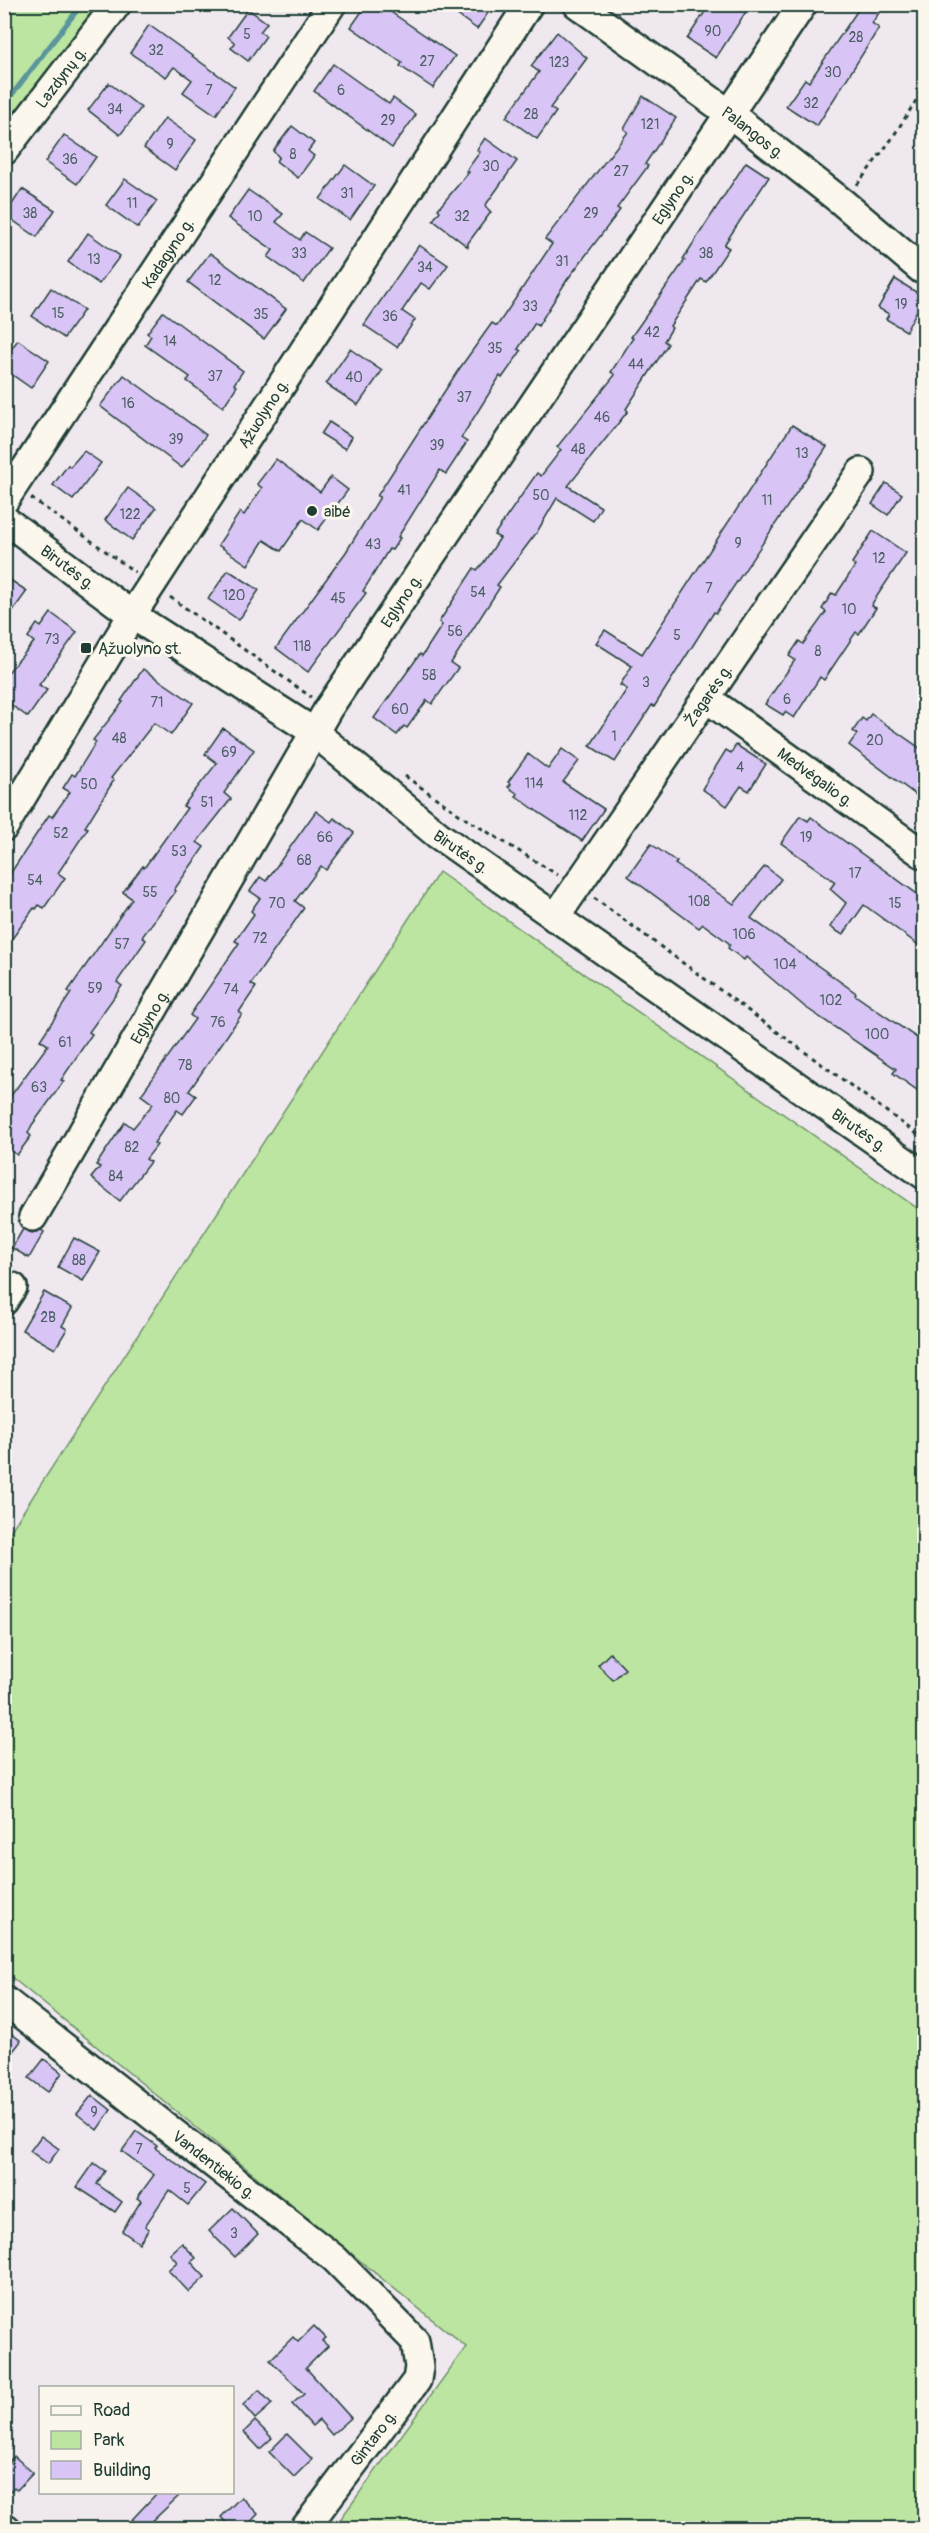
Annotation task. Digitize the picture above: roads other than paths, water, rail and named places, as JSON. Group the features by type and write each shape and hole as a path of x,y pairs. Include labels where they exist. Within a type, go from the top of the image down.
{"street":[{"name":"Lazdynų g.","path":"4,151 117,4"},
{"name":"Kadagyno g.","path":"10,494 332,4"},
{"name":"Ąžuolyno g.","path":"4,827 132,615 529,4"},
{"name":"Palangos g.","path":"577,4 730,114 842,202 921,269"},
{"name":"Eglyno g.","path":"33,1217 328,709 802,4"},
{"name":"Žagarės g.","path":"555,918 861,472"},
{"name":"Birutės g.","path":"4,519 132,615 314,732 438,835 924,1175"},
{"name":"Medvėgalio g.","path":"706,698 924,855"},
{"name":"Vandentiekio g.","path":"4,2000 335,2259 415,2341"},
{"name":"Gintaro g.","path":"305,2529 417,2380 419,2360 415,2341"}],"waterway":[{"path":"4,105 82,4"}],"place":[{"name":"aibė","path":"312,511"},
{"name":"Ąžuolyno st.","path":"86,648"}]}
